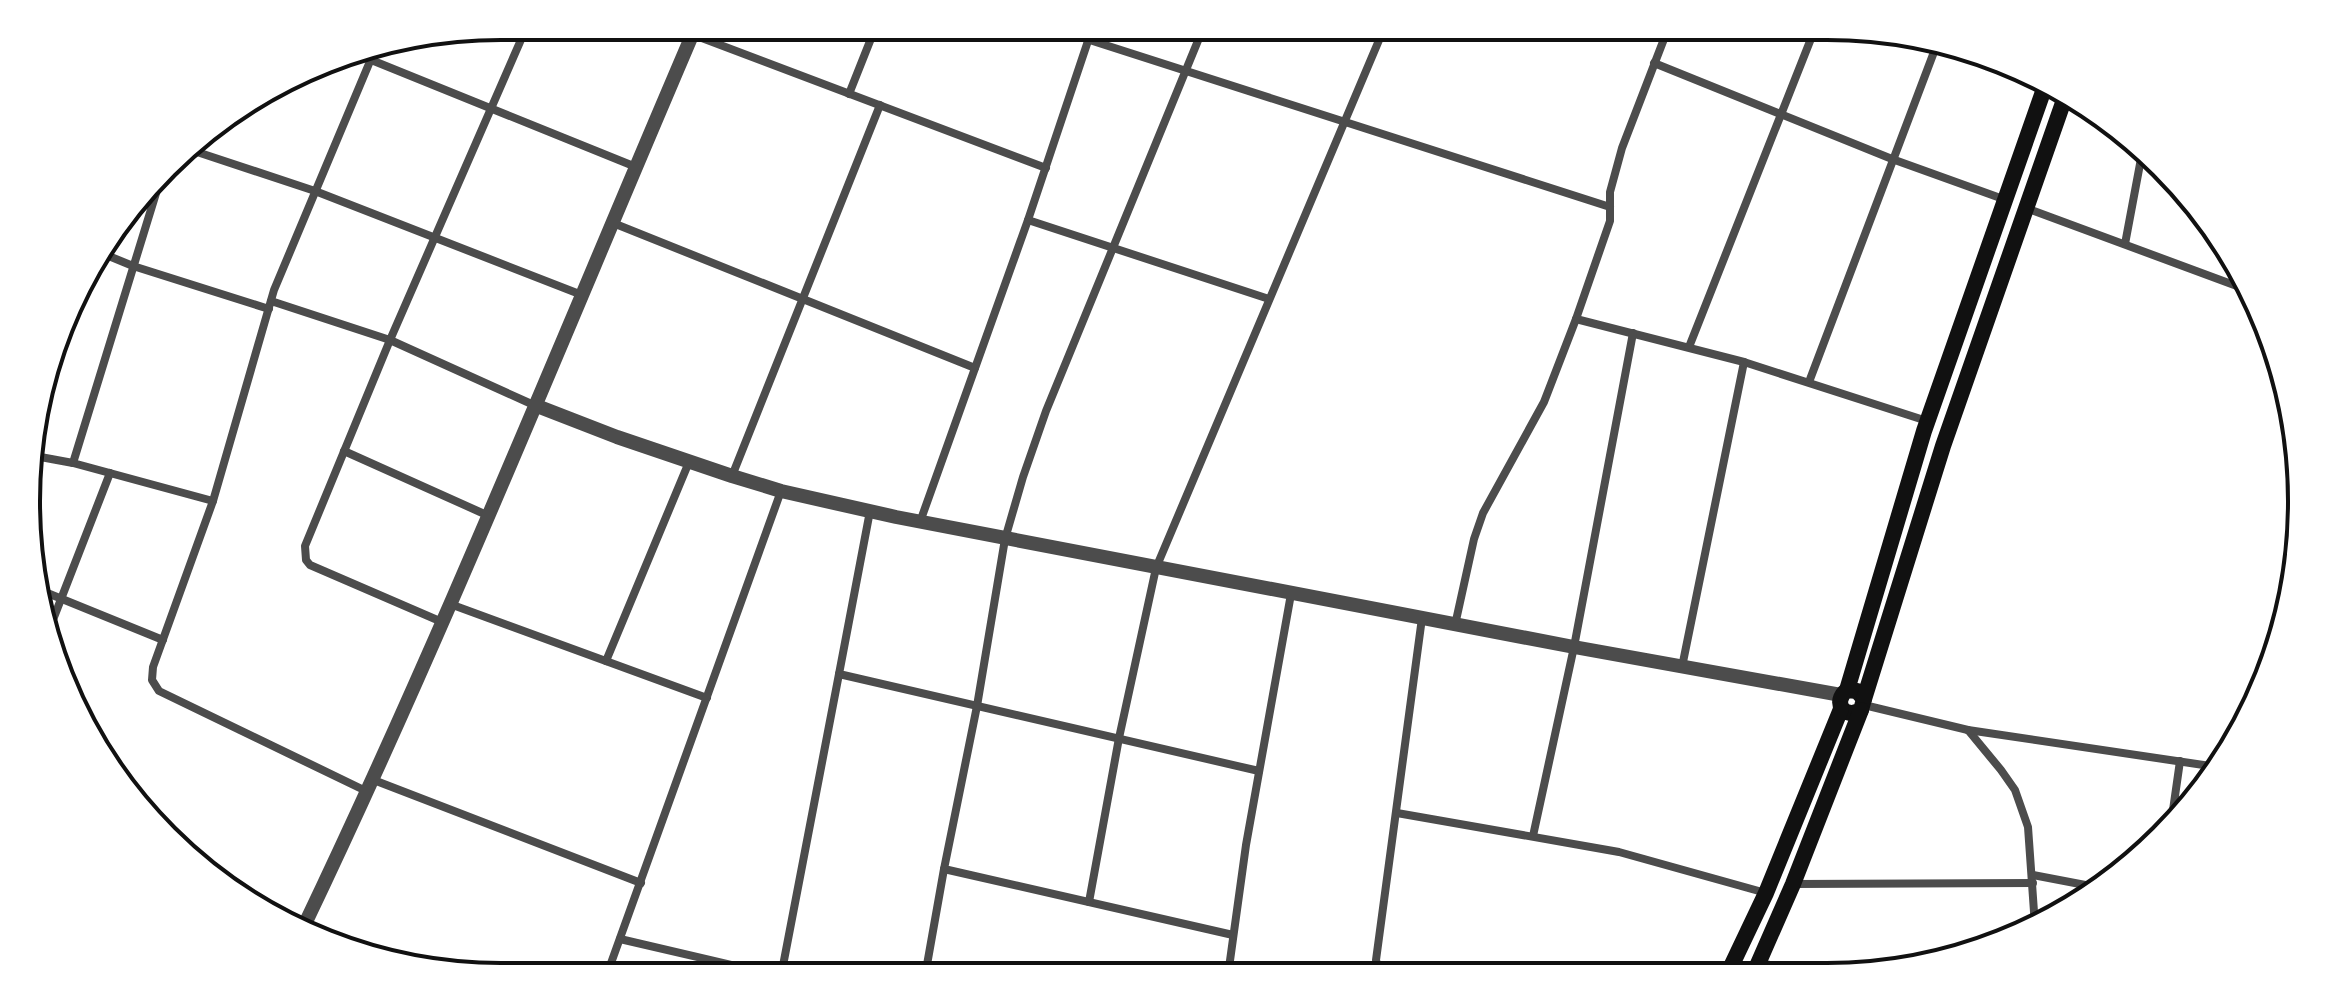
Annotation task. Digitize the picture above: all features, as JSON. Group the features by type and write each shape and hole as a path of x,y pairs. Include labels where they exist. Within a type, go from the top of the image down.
{"main road":[{"path":"1733,963 1766,893 1843,698 1927,421 2042,94"},
{"path":"1758,963 1793,884 1863,705 1943,446 2062,105"},
{"path":"1843,698 1857,691 1863,705"}],"street":[{"path":"442,622 310,565 306,560 308,537 521,40"},
{"path":"307,920 537,406 690,40"},
{"path":"718,40 849,94 1046,168"},
{"path":"849,94 870,40"},
{"path":"920,522 1089,40"},
{"path":"1092,40 1610,207"},
{"path":"927,963 977,706 1005,539 1046,411 1198,40"},
{"path":"1089,902 1119,738 1156,568 1379,40"},
{"path":"1455,625 1474,539 1483,513 1544,402 1576,319 1605,236 1610,192 1622,148 1663,40"},
{"path":"1689,347 1811,40"},
{"path":"1809,382 1933,53"},
{"path":"371,59 636,167"},
{"path":"371,59 270,305 213,501 152,674 154,687 369,785 641,883"},
{"path":"1654,63 1892,159 2006,200"},
{"path":"732,476 880,105"},
{"path":"200,153 315,191 582,295"},
{"path":"2125,244 2140,163"},
{"path":"73,463 155,198"},
{"path":"2026,208 2233,285"},
{"path":"1028,220 1269,299"},
{"path":"613,223 975,368"},
{"path":"111,257 133,266 390,340 537,406 689,462 781,491 1005,539 1843,698"},
{"path":"1576,319 1744,362 1927,421"},
{"path":"1533,836 1574,647 1633,333"},
{"path":"1682,667 1744,362"},
{"path":"344,451 489,516"},
{"path":"42,457 213,501"},
{"path":"606,661 689,462"},
{"path":"55,616 110,473"},
{"path":"611,963 781,491"},
{"path":"783,963 870,511"},
{"path":"49,593 163,640"},
{"path":"1230,963 1259,771 1291,594"},
{"path":"450,604 707,698"},
{"path":"1377,963 1422,618"},
{"path":"839,674 1259,771"},
{"path":"1863,705 1968,730 2205,765"},
{"path":"1968,730 2001,770 2018,798 2028,827 2034,913"},
{"path":"2174,805 2180,761"},
{"path":"1397,813 1652,860 1766,893"},
{"path":"944,869 1233,935"},
{"path":"1793,884 2033,879 2082,886"},
{"path":"620,939 724,963"}]}
